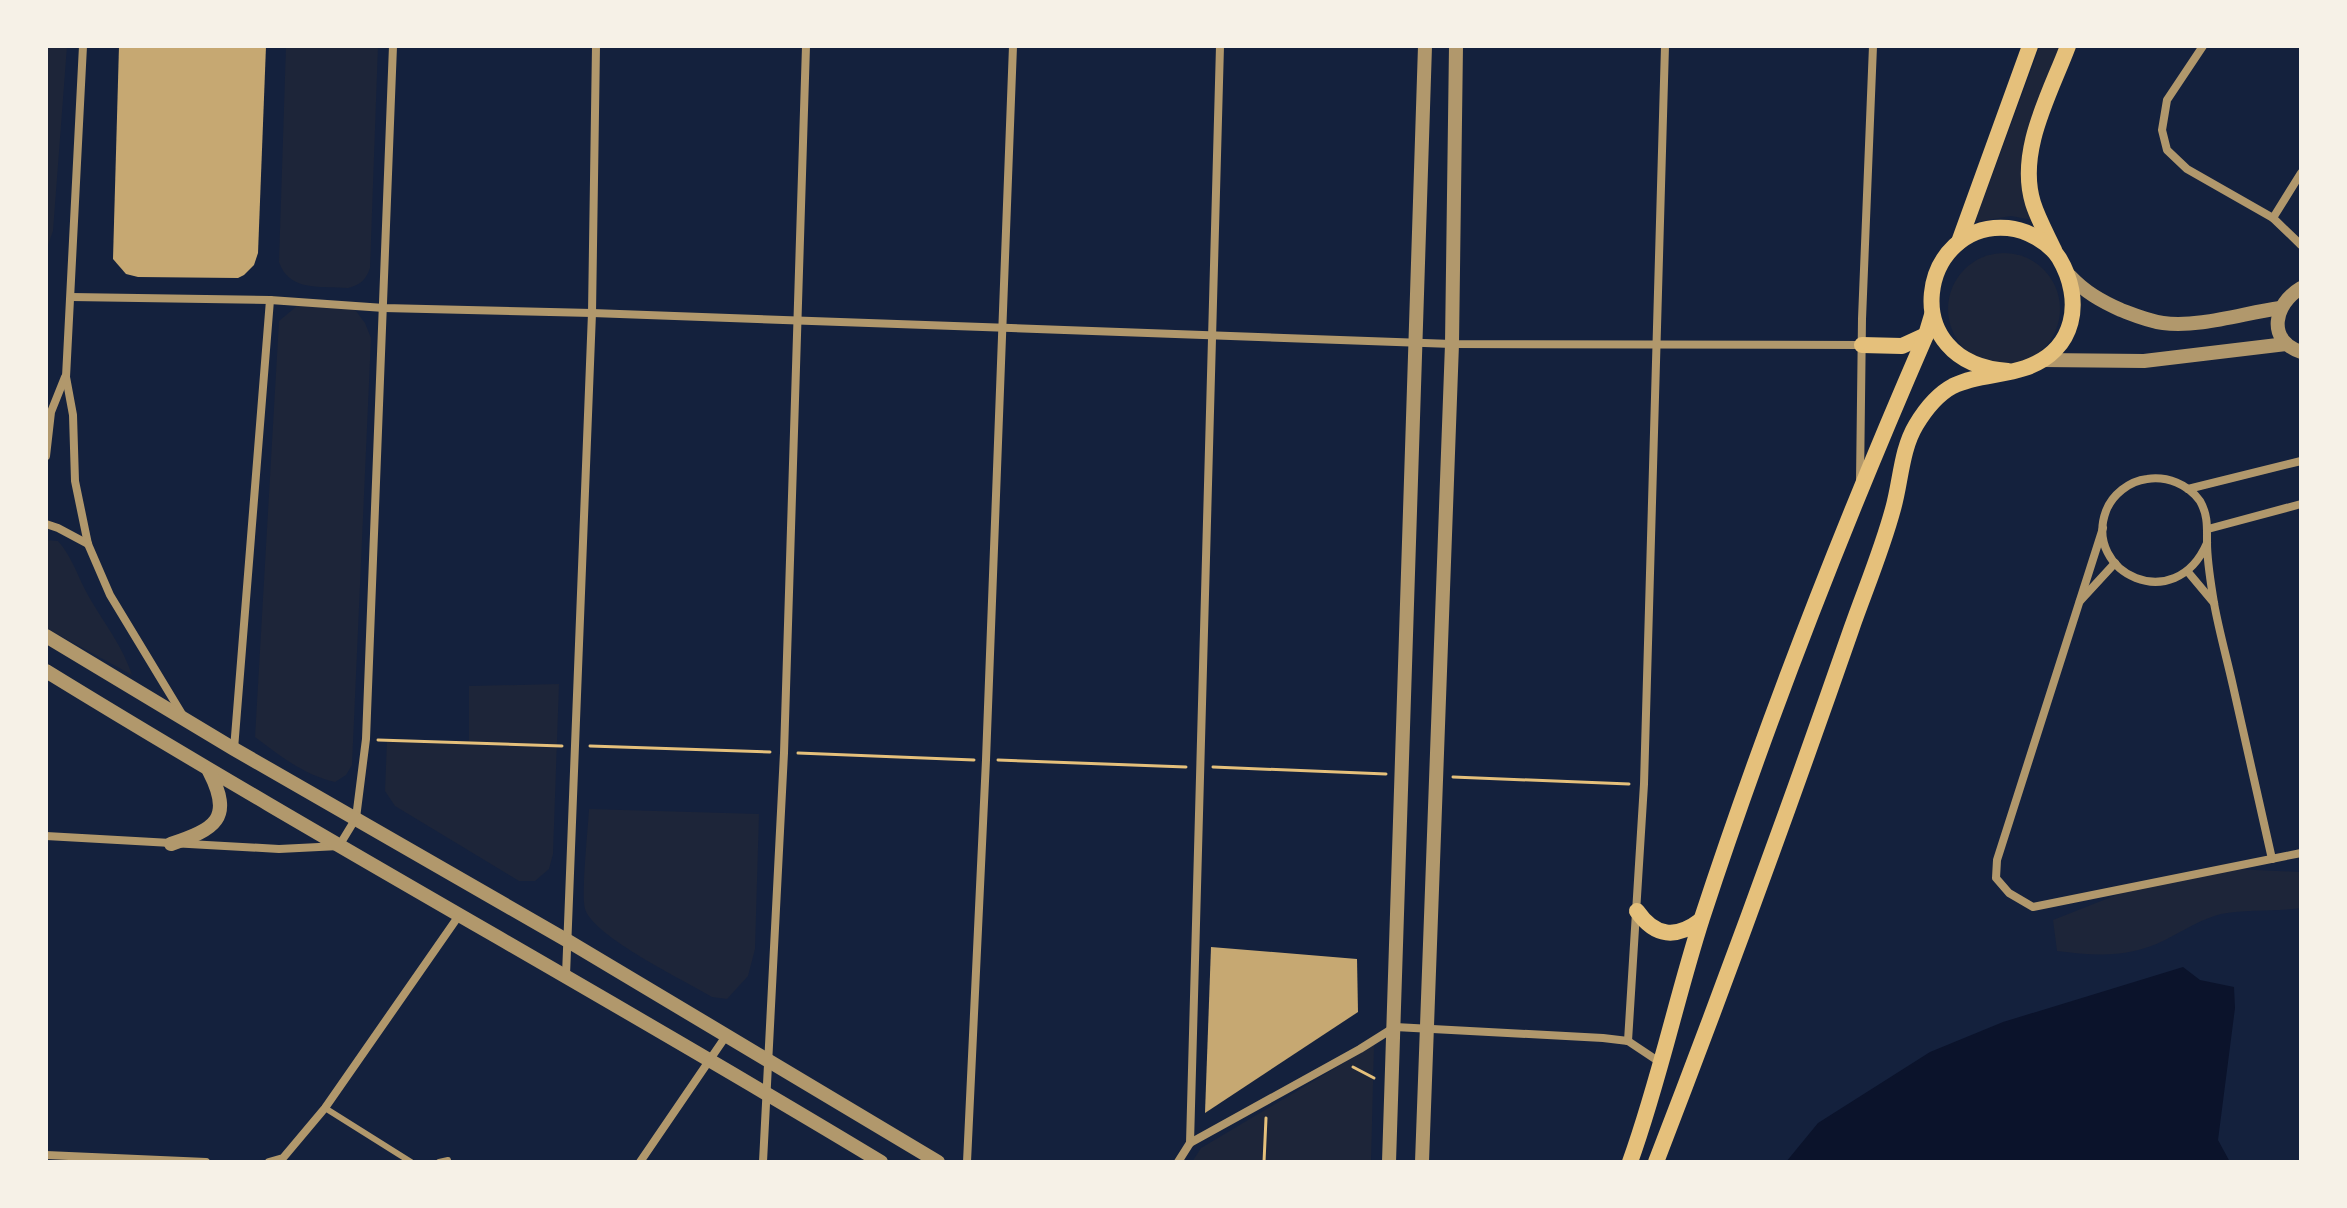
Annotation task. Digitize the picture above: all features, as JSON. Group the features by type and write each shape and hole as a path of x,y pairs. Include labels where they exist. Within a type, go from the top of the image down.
{"main road":[{"path":"1630,1162 1662,1064 1701,920 1801,640 1860,487 1926,335 1932,315 1931,288 1941,262 1959,242 2030,46"},
{"path":"1656,1162 1830,691 1892,513 1908,440 1939,396 1954,386 2026,368 2042,360 2054,350 2070,323 2074,300 2070,276 2033,204 2029,181 2029,152 2068,46"},
{"path":"1959,242 1982,231 2008,228 2034,235 2055,251"},
{"path":"1932,315 1952,351 1968,363 1988,370 2008,371"},
{"path":"1862,345 1902,346 1926,335"},
{"path":"1637,911 1653,930 1665,933 1690,929 1701,920"}],"street":[{"path":"83,46 66,377 73,415 75,481 88,544 110,595 186,721"},
{"path":"339,846 356,818 366,739 393,46"},
{"path":"566,975 592,313 596,46"},
{"path":"763,1162 784,753 806,46"},
{"path":"967,1162 986,760 1013,46"},
{"path":"1190,1143 1220,46"},
{"path":"1389,1162 1425,46"},
{"path":"1422,1162 1452,344 1456,46"},
{"path":"1628,1041 1644,784 1665,46"},
{"path":"1860,487 1873,46"},
{"path":"2203,46 2167,100 2162,130 2167,150 2187,169 2273,218 2300,245"},
{"path":"2273,218 2301,173"},
{"path":"2070,276 2085,292 2110,305 2165,324 2280,308"},
{"path":"2301,288 2284,301 2278,320 2279,333 2286,344 2301,352"},
{"path":"71,297 270,300 384,308 1452,344 1862,345"},
{"path":"234,749 270,300"},
{"path":"2042,360 2144,361 2286,344"},
{"path":"46,456 51,412 66,377"},
{"path":"2188,489 2301,461"},
{"path":"2272,859 2214,604 2206,514 2199,500 2174,481 2158,477 2141,479 2126,486 2114,497 2106,511 1997,860 1996,878 2009,893 2033,907 2272,859 2301,853"},
{"path":"2208,529 2301,504"},
{"path":"46,524 88,544"},
{"path":"2103,528 2108,553 2115,563 2127,574 2142,581 2173,580 2188,572 2200,559 2207,543"},
{"path":"2076,604 2115,563"},
{"path":"2188,572 2214,604"},
{"path":"46,636 186,721 568,941 938,1162"},
{"path":"46,671 209,771 566,975 881,1162"},
{"path":"171,844 210,829 216,820 220,800 209,771"},
{"path":"46,836 279,849 339,846"},
{"path":"269,1162 283,1158 325,1108 460,914"},
{"path":"1178,1162 1190,1143 1395,1027 1628,1041 1662,1064"},
{"path":"640,1162 726,1036"},
{"path":"46,1155 206,1162"}],"lane":[{"path":"325,1108 411,1162"},
{"path":"439,1162 448,1160"}],"path":[{"path":"366,739 1401,775"},
{"path":"1436,776 1644,784"},
{"path":"1342,1061 1375,1078 1375,1066"}],"shaded area":[{"path":"46,46 67,46 53,231 46,251"},
{"path":"286,46 378,46 370,268 362,281 348,288 298,283 284,272 279,262"},
{"path":"2040,46 2061,46 2033,120 2033,220 2011,216 1975,222"},
{"path":"2004,253 2025,257 2044,269 2056,288 2060,309 2056,330 2044,349 2025,361 2004,365 1983,361 1964,349 1952,330 1948,309 1952,288 1964,269 1983,257"},
{"path":"321,303 353,307 371,338 352,765 346,775 335,782 303,770 255,737 279,321 297,306"},
{"path":"46,540 58,541 68,554 132,675 46,628"},
{"path":"559,684 553,854 549,869 535,881 519,881 395,806 385,791 387,740 469,742 469,686"},
{"path":"589,809 759,814 755,949 748,976 727,999 712,997 641,957 592,920 584,901"},
{"path":"2213,868 2301,872 2301,908 2221,914 2152,946 2125,953 2057,951 2053,920 2144,884"},
{"path":"2183,967 2200,980 2234,987 2235,1008 2218,1140 2230,1162 1786,1162 1818,1123 1930,1052 2003,1022"},
{"path":"1374,1045 1371,1162 1192,1162 1201,1148"}],"building":[{"path":"119,46 266,46 258,253 254,265 244,275 238,278 138,277 126,274 113,259"},
{"path":"1211,947 1357,959 1358,1012 1205,1113"}]}
